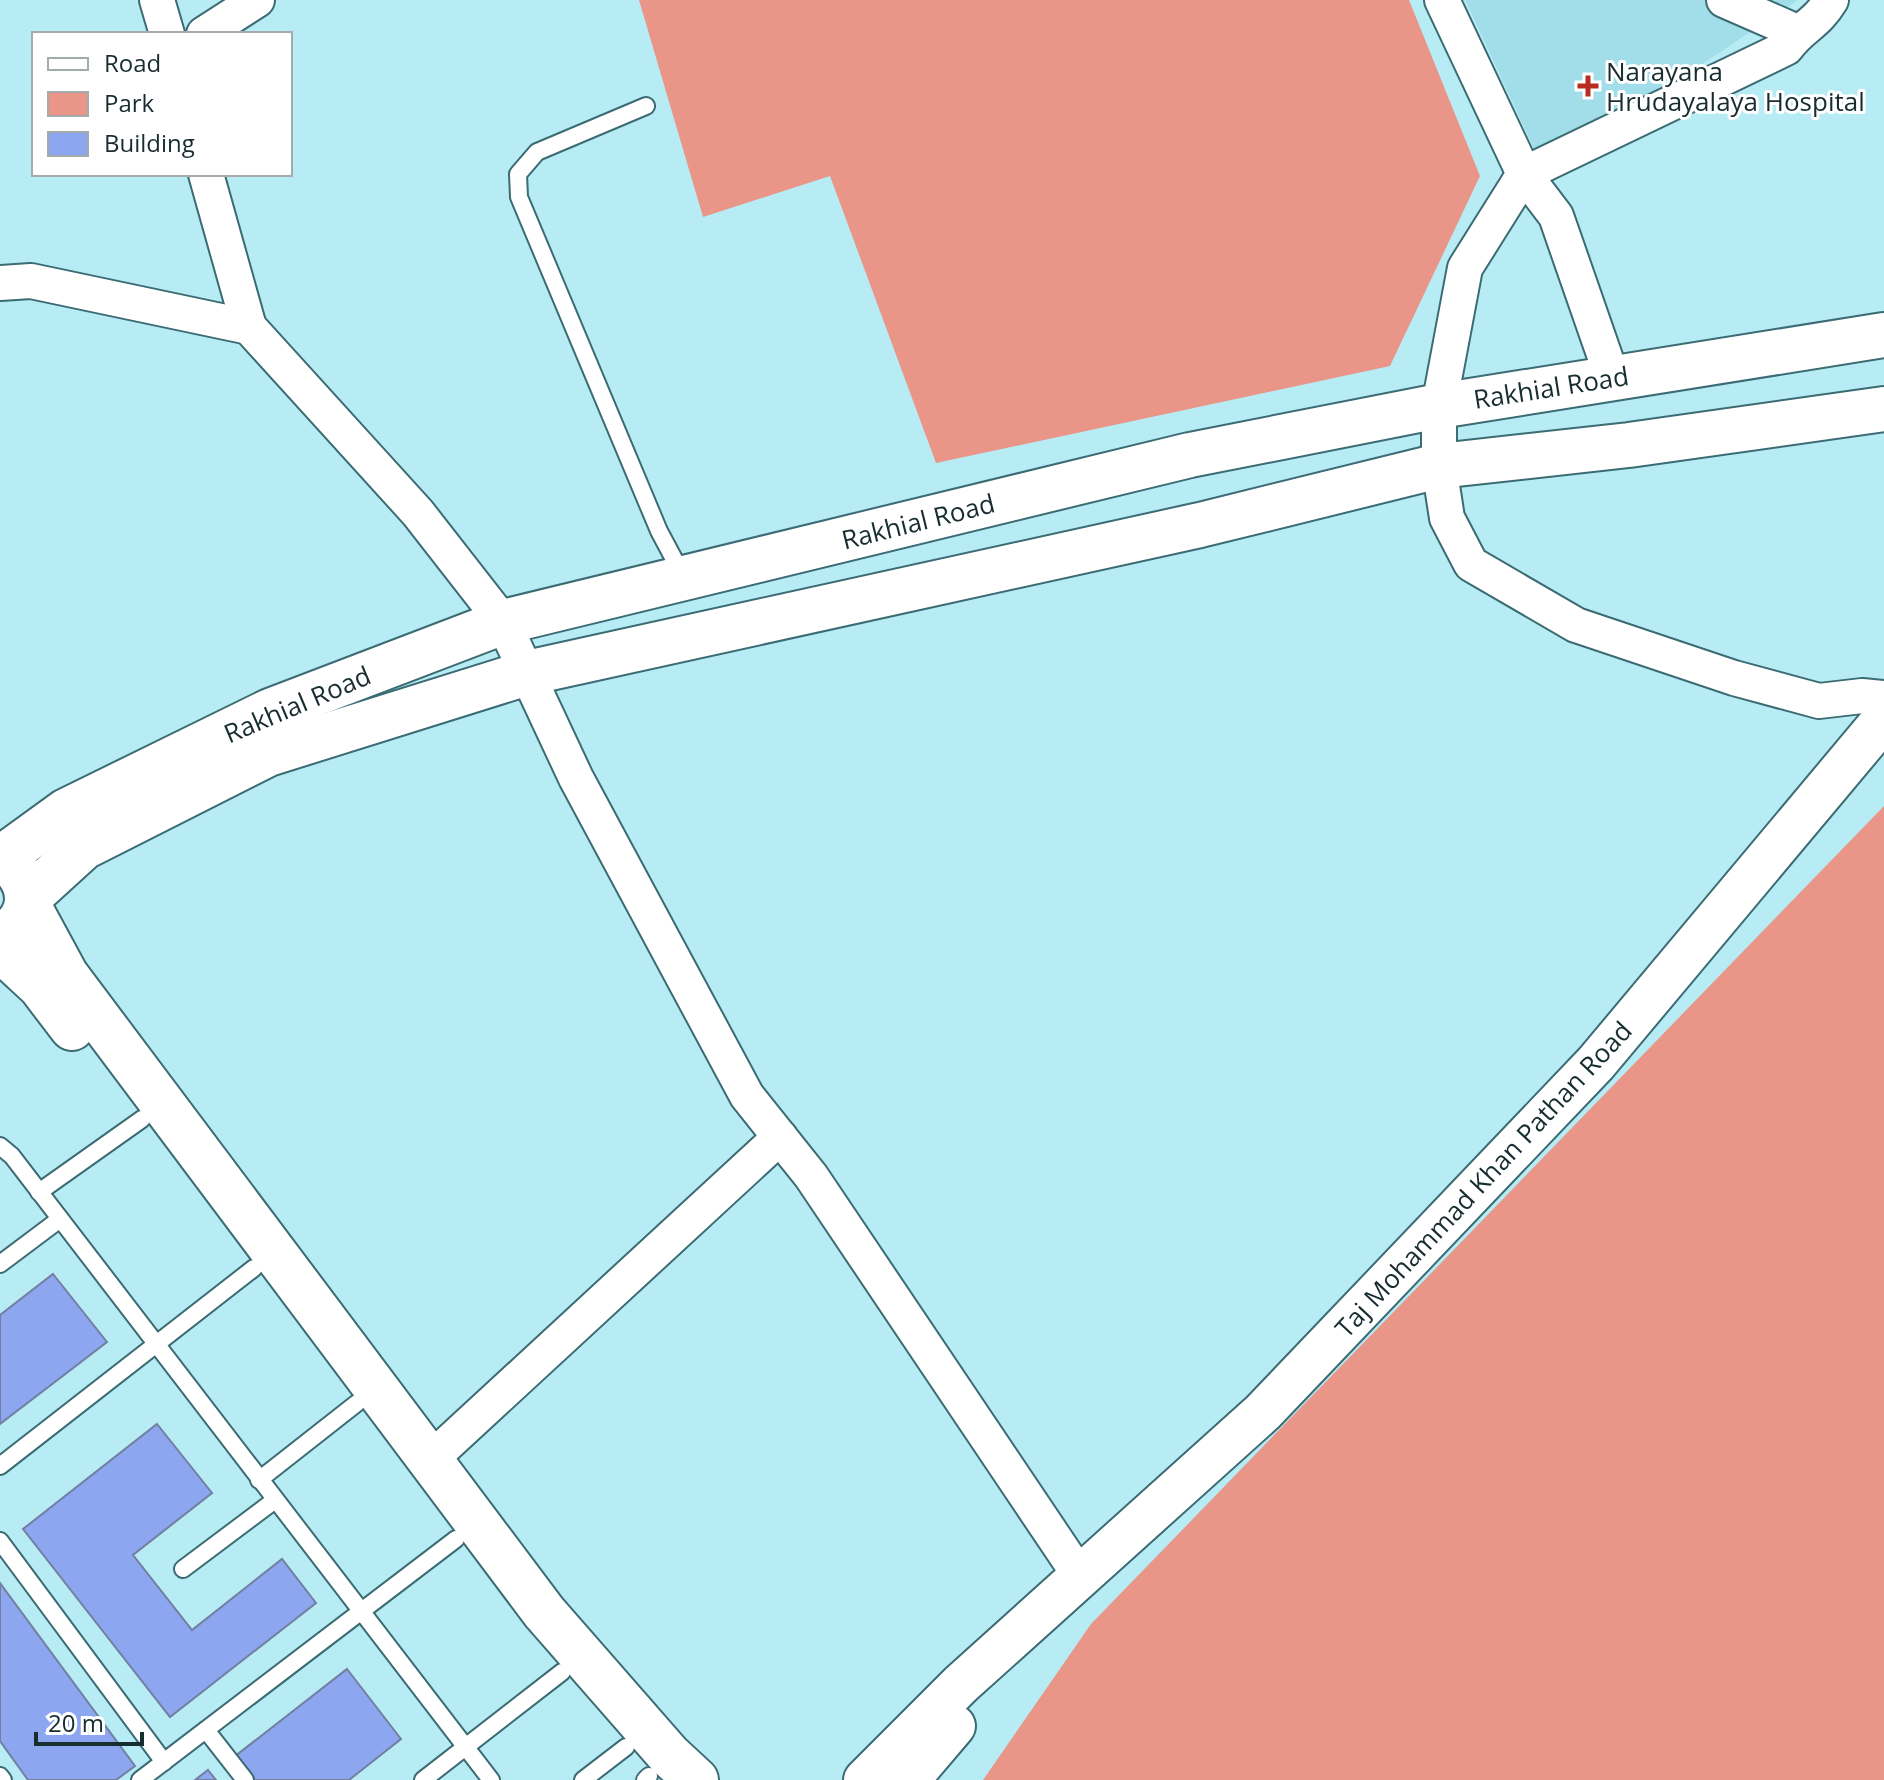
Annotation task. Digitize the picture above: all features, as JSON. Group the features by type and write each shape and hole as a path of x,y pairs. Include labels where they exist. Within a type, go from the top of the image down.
{"main road":[{"name":"Rakhial Road","path":"0,860 66,811 270,711 503,622 1190,455 1439,406 1884,335"},
{"name":"Rakhial Road","path":"18,912 84,847 268,754 527,673 1200,525 1439,466 1629,445 1884,409"},
{"path":"0,860 21,876 18,912 544,1612 696,1780"},
{"path":"0,949 40,986 357,1403 456,1539 643,1771"}],"street":[{"path":"157,0 166,32"},
{"path":"207,32 257,0"},
{"path":"1442,0 1524,174 1556,216 1612,377"},
{"path":"1724,0 1797,32"},
{"path":"1831,0 1818,21 1797,32 1786,48 1524,174 1465,268 1439,406 1439,466 1447,518 1471,564 1576,625 1734,678 1819,701 1862,696 1884,698"},
{"path":"207,176 249,327 418,513 503,622 576,778 747,1096 811,1176 1080,1576"},
{"path":"0,283 31,281 249,327"},
{"name":"Taj Mohammad Khan Pathan Road","path":"1047,1606 1263,1412 1596,1063 1884,719"},
{"path":"430,1460 780,1137"},
{"path":"865,1780 1047,1606"},
{"path":"908,1780 980,1694 1047,1606"}],"lane":[{"path":"646,106 537,152 518,174 519,197 659,531 684,578"},
{"path":"39,1192 142,1119"},
{"path":"0,1146 60,1219 491,1780"},
{"path":"0,1264 60,1219"},
{"path":"2,1461 254,1268"},
{"path":"259,1480 357,1403"},
{"path":"183,1569 275,1500"},
{"path":"140,1780 456,1539"},
{"path":"0,1541 164,1762"},
{"path":"423,1780 562,1672"},
{"path":"206,1730 245,1780"},
{"path":"583,1780 643,1771"}],"shaded area":[{"name":"Narayana Hrudayalaya Hospital","path":"1465,0 1798,0 1544,170"}],"green space":[{"path":"639,0 1409,0 1480,176 1390,366 936,463 830,176 703,217"},
{"path":"1884,806 1884,1780 983,1780 1091,1624"}],"building":[{"path":"53,1274 107,1342 0,1424 0,1315"},
{"path":"157,1424 212,1493 133,1555 192,1630 282,1559 316,1603 170,1717 23,1529"},
{"path":"0,1583 135,1766 116,1780 28,1780 0,1741"},
{"path":"347,1669 401,1739 349,1780 251,1780 234,1757"},
{"path":"208,1770 216,1780 195,1780"}],"place":[{"name":"Narayana Hrudayalaya Hospital","path":"1588,86"}]}
